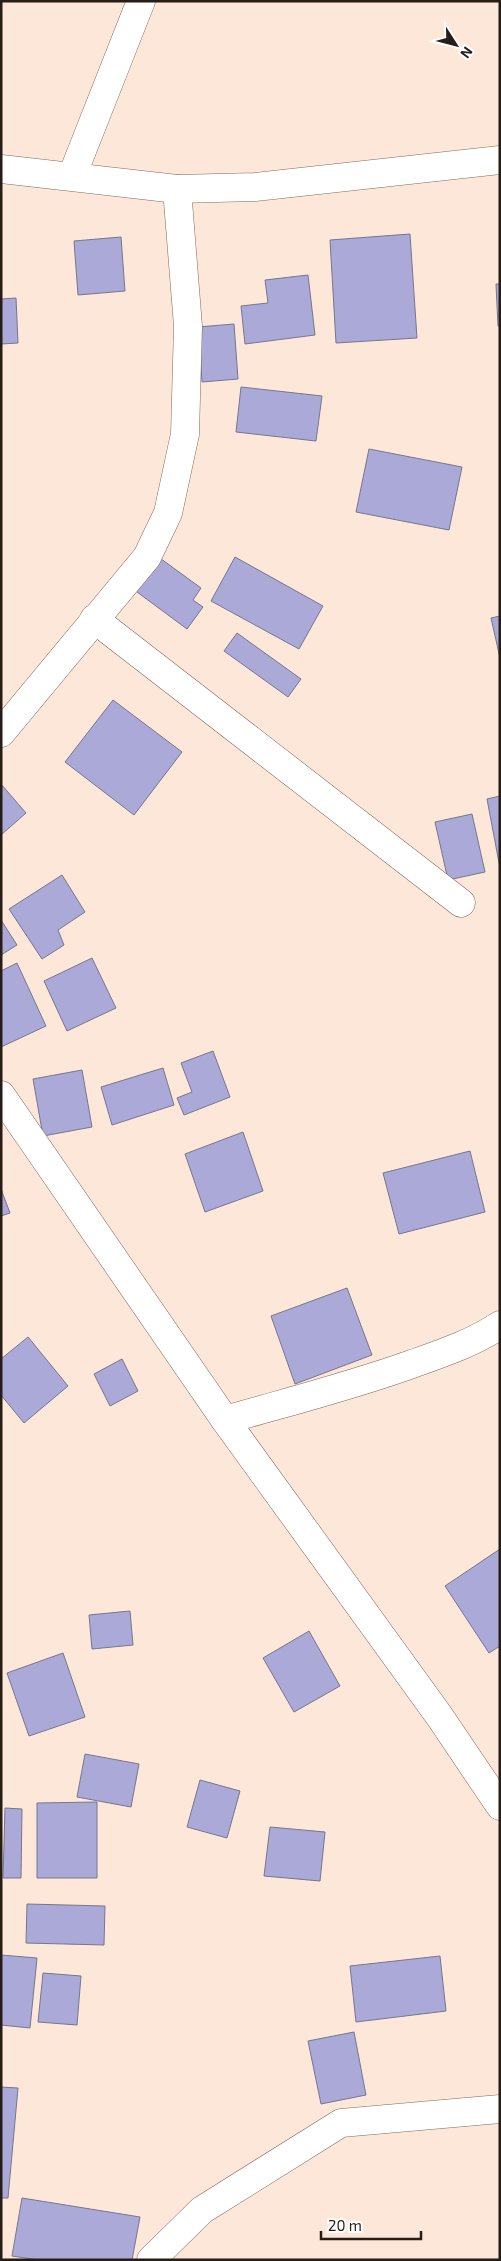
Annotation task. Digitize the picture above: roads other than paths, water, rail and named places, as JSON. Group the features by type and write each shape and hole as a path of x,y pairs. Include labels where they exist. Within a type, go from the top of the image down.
{"street":[{"path":"72,176 141,1"},
{"path":"1,170 72,176 177,189 255,186 500,160"},
{"path":"1,733 147,557 168,513 185,434 188,326 177,189"},
{"path":"94,619 461,903"},
{"path":"1,1095 225,1420 440,1717 500,1806"},
{"path":"225,1420 366,1380 457,1348 482,1337 500,1325"},
{"path":"151,2260 202,2210 341,2122 500,2109"}]}
